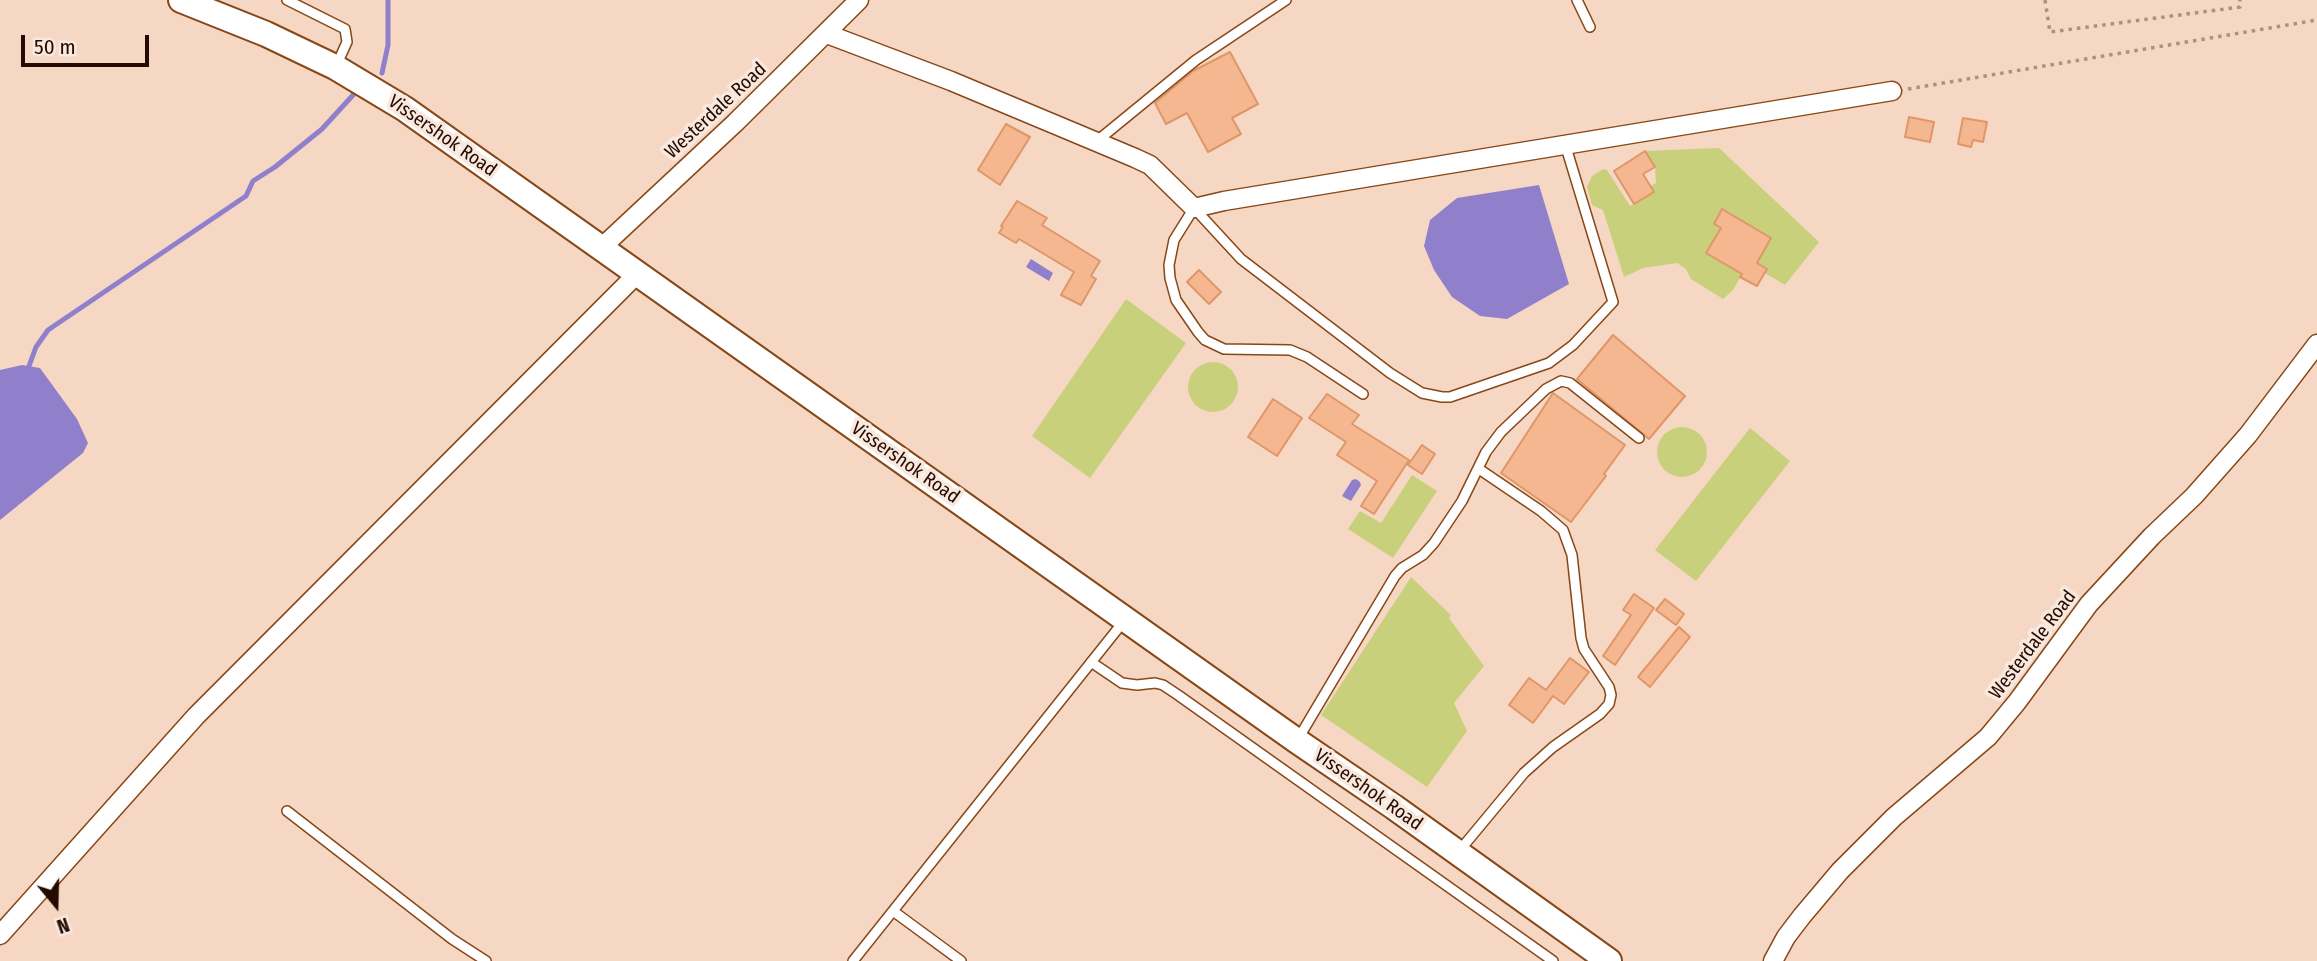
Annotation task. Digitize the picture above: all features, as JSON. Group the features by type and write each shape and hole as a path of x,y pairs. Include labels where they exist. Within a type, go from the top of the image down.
{"main road":[{"name":"Vissershok Road","path":"181,0 266,34 335,67 425,123 1609,961"}],"street":[{"name":"Westerdale Road","path":"600,249 827,34 856,1"},
{"path":"827,34 951,81 1150,165 1194,208 1892,91"},
{"path":"0,935 196,716 637,274"},
{"name":"Westerdale Road","path":"1773,961 1801,916 1840,871 1894,817 1988,737 2089,604 2230,455 2317,344"}],"lane":[{"path":"287,0 345,29 347,41 335,67"},
{"path":"1097,141 1196,60 1286,0"},
{"path":"1577,0 1590,27"},
{"path":"1363,394 1307,356 1290,350 1224,349 1205,340 1176,300 1170,278 1169,265 1174,240 1194,208 1241,259 1390,373 1422,393 1450,397 1549,363 1573,345 1613,302 1565,144"},
{"path":"1297,741 1395,576 1434,543 1462,501 1486,452 1501,432 1546,389 1561,381 1570,383 1639,438"},
{"path":"1457,853 1524,773 1553,747 1600,714 1609,704 1611,695 1609,687 1584,649 1572,555 1563,530 1549,517 1479,469"},
{"path":"853,961 1125,619"},
{"path":"1091,662 1122,682 1138,685 1155,683 1170,690 1553,961"},
{"path":"287,811 452,939 486,961"},
{"path":"893,911 961,961"}],"path":[{"path":"2046,0 2050,32 2240,7 2240,0"},
{"path":"1892,91 2317,20"}],"green space":[{"path":"1719,148 1819,242 1785,285 1765,273 1767,268 1750,259 1765,248 1771,238 1722,209 1714,224 1730,233 1717,235 1706,253 1742,274 1733,290 1723,299 1691,279 1686,269 1677,263 1643,268 1624,277 1603,210 1592,205 1587,187 1592,176 1603,169 1607,170 1630,206 1654,192 1650,186 1656,183 1655,167 1645,151"},
{"path":"1126,299 1186,343 1090,478 1032,436"},
{"path":"1213,362 1231,369 1238,387 1231,405 1213,412 1195,405 1188,387 1195,369"},
{"path":"1682,427 1699,435 1707,452 1699,469 1682,477 1665,469 1657,452 1665,435"},
{"path":"1750,428 1790,461 1696,581 1655,550"},
{"path":"1412,475 1437,491 1393,558 1348,529 1360,511 1381,523"},
{"path":"1411,577 1451,615 1449,618 1484,666 1454,703 1467,731 1427,787 1321,715"}],"shaded area":[{"path":"1539,185 1569,284 1507,319 1480,316 1452,297 1434,270 1424,246 1430,220 1457,198"},
{"path":"1031,259 1053,273 1049,281 1026,267"},
{"path":"22,365 40,368 77,419 88,443 83,453 0,520 0,370"},
{"path":"1356,479 1361,485 1351,501 1342,496 1352,480"}],"building":[{"path":"1230,52 1258,104 1232,118 1241,134 1208,152 1187,113 1166,124 1155,103 1193,71"},
{"path":"1909,117 1934,122 1930,142 1905,137"},
{"path":"1963,118 1987,122 1983,142 1973,140 1971,147 1958,144"},
{"path":"1006,124 1030,137 1000,185 978,170"},
{"path":"1645,151 1655,167 1643,174 1654,192 1634,204 1614,171"},
{"path":"1017,201 1047,218 1042,225 1100,261 1091,276 1096,279 1081,305 1061,295 1074,272 1019,239 1016,243 999,233"},
{"path":"1722,209 1771,238 1757,263 1767,269 1757,286 1706,253 1721,228 1714,224"},
{"path":"1199,270 1221,292 1209,304 1187,282"},
{"path":"1613,335 1685,396 1649,439 1577,379"},
{"path":"1553,393 1625,445 1604,474 1606,476 1571,522 1501,473"},
{"path":"1327,394 1359,415 1352,424 1409,460 1374,514 1361,506 1377,481 1337,455 1346,442 1309,418"},
{"path":"1273,399 1302,418 1277,456 1248,437"},
{"path":"1422,445 1435,454 1422,474 1408,465"},
{"path":"1634,594 1654,608 1615,665 1603,656 1631,615 1623,610"},
{"path":"1665,599 1684,614 1676,625 1656,610"},
{"path":"1679,627 1690,637 1650,687 1638,677"},
{"path":"1570,658 1589,672 1564,704 1553,696 1533,723 1509,705 1529,678 1546,690"}],"waterway":[{"path":"382,73 388,45 388,0"},
{"path":"29,366 36,347 48,330 246,196 253,181 322,129 354,94"}]}
